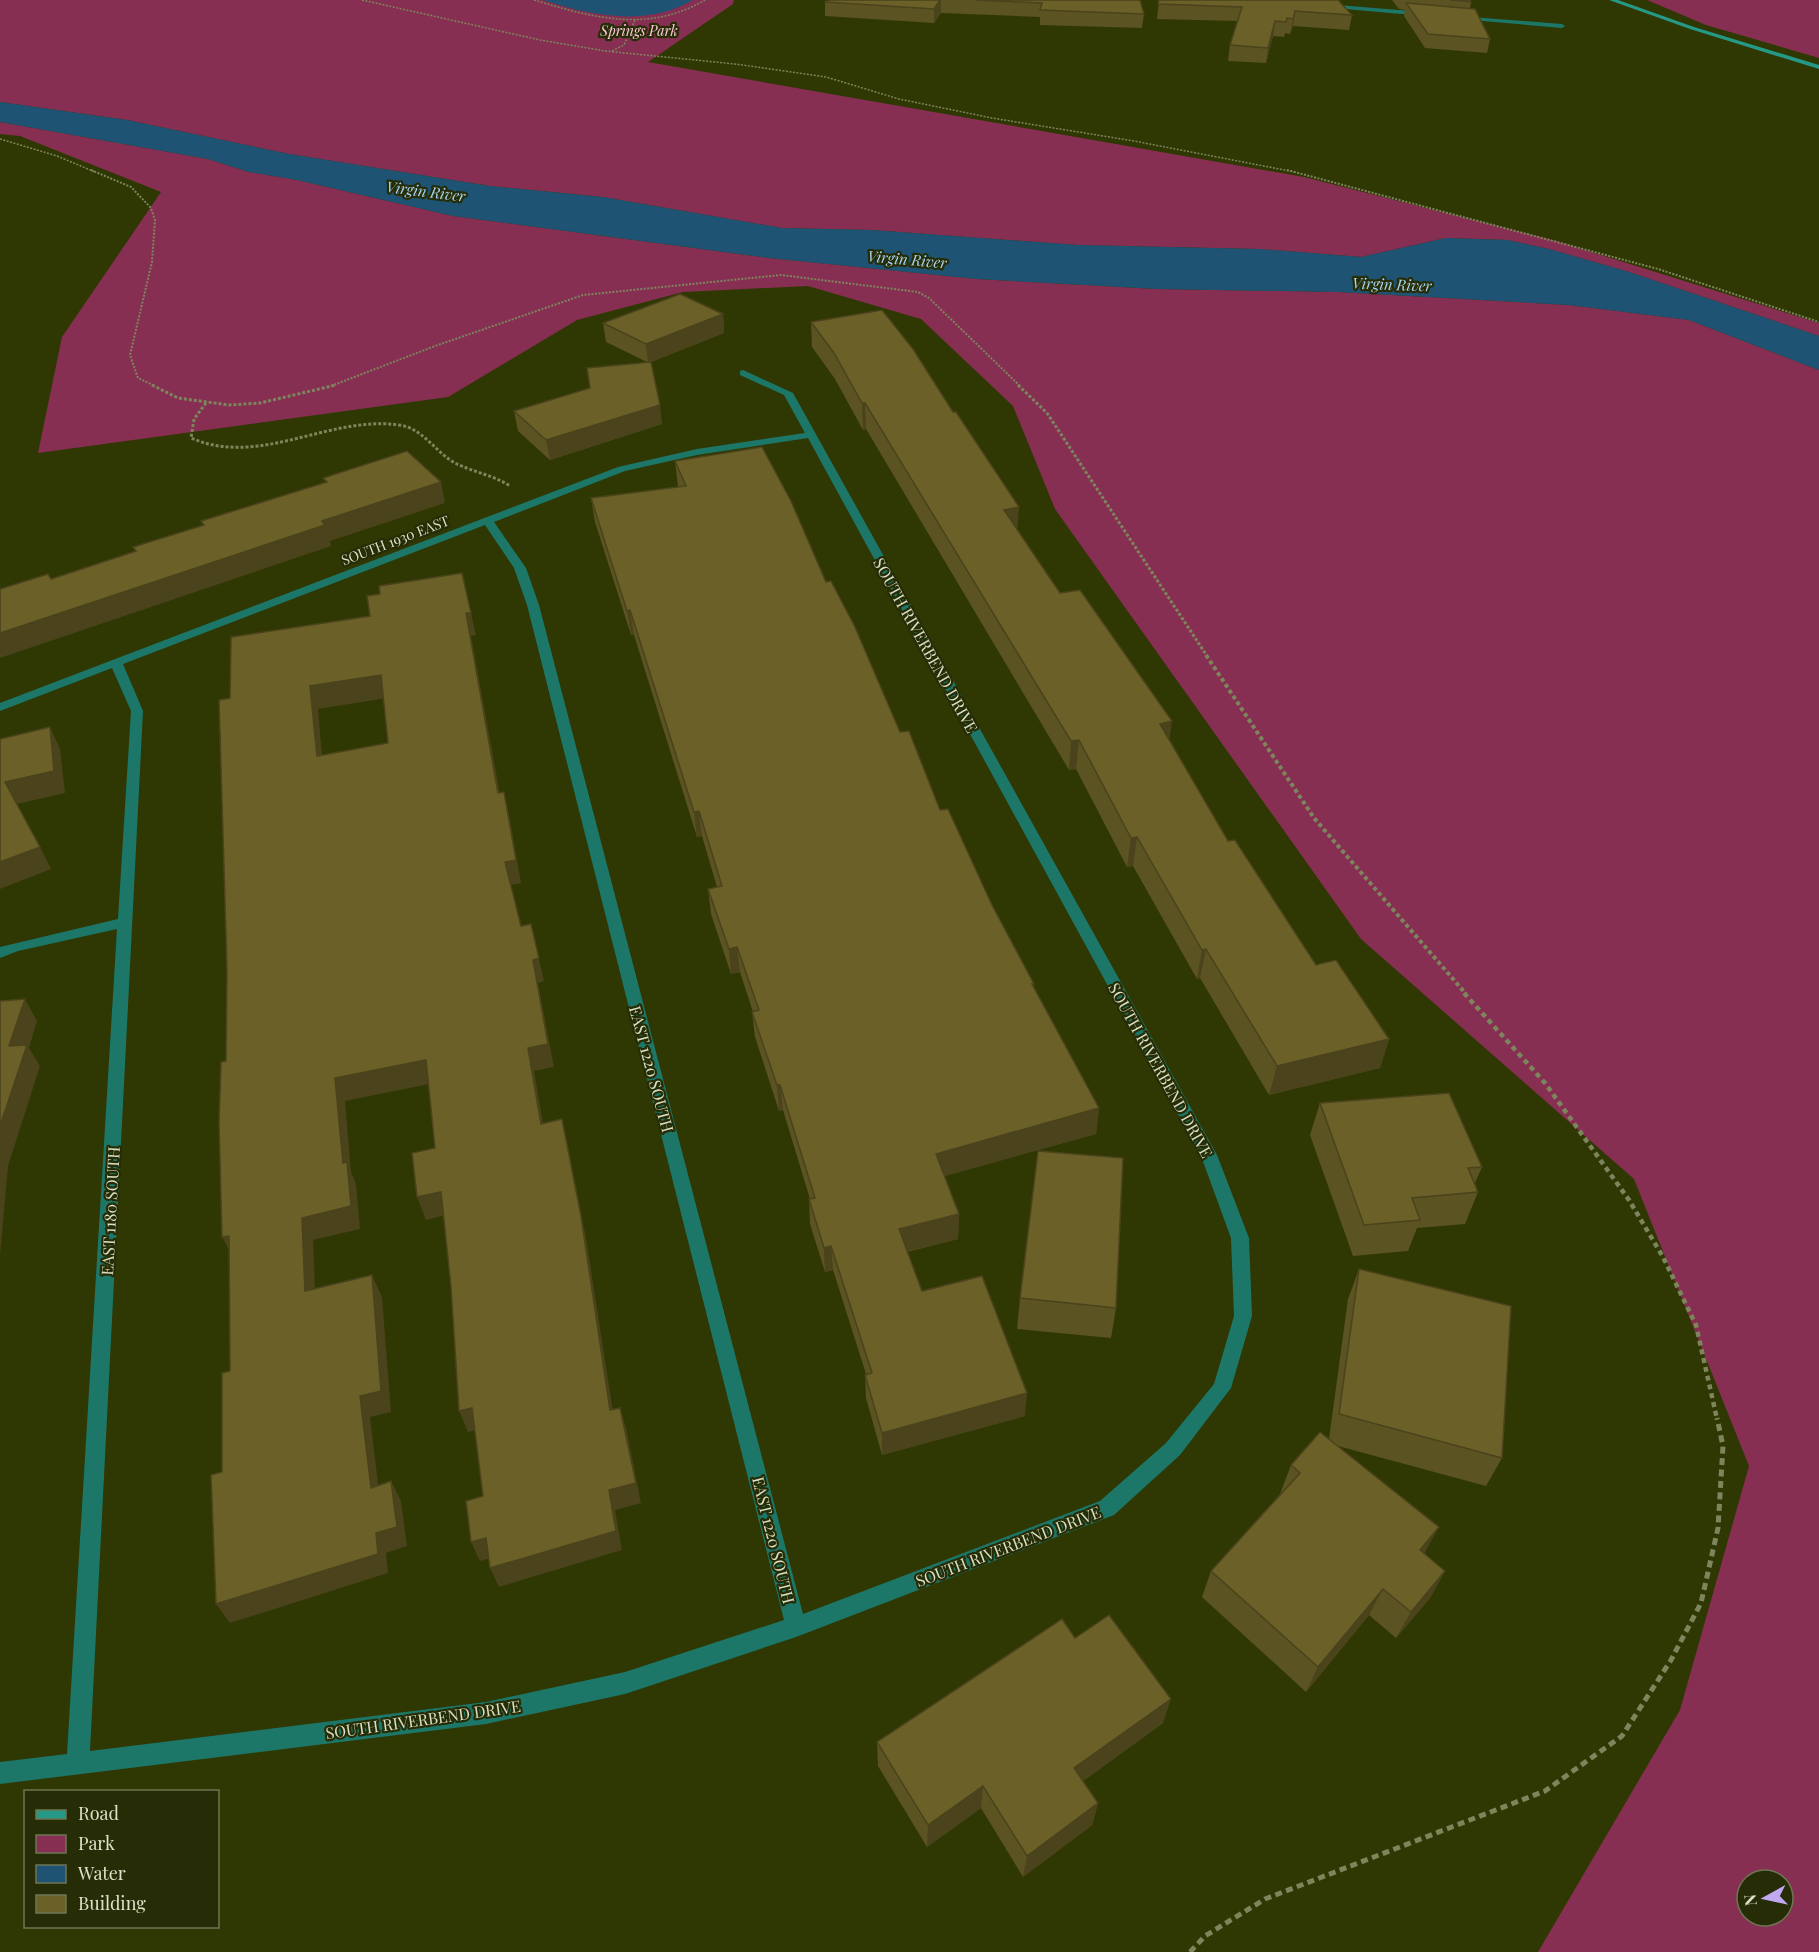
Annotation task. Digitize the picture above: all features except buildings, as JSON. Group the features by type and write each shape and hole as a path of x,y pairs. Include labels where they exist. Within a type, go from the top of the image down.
{"main road":[{"path":"1612,0 1692,28 1819,67"}],"street":[{"path":"1312,5 1335,3 1437,15"},
{"path":"1448,16 1562,26"},
{"name":"SOUTH RIVERBEND DRIVE","path":"0,1773 486,1713 625,1683 796,1627 1107,1509 1173,1449 1222,1388 1243,1316 1240,1238 1209,1155 788,393 743,373"},
{"name":"SOUTH 1930 EAST","path":"0,707 622,469 660,459 810,435"},
{"name":"EAST 1220 SOUTH","path":"488,521 520,568 533,605 796,1627"},
{"name":"EAST 1180 SOUTH","path":"78,1763 137,711 116,663"},
{"path":"0,953 15,947 126,922"}],"path":[{"path":"362,0 540,40 628,55 735,64 826,77 899,99 957,111 1306,174 1658,268 1819,322"},
{"path":"534,0 589,15 635,20 680,14 705,0"},
{"path":"628,55 623,50 635,20"},
{"path":"605,51 618,49 624,45"},
{"path":"207,402 194,415 190,426 191,438 201,446 237,448 353,426 399,425 420,433 454,463 499,478 514,488"}],"green space":[{"name":"Springs Park","path":"0,0 734,0 733,4 648,62 1304,177 1553,240 1819,323 1819,336 1629,272 1549,249 1507,240 1446,238 1361,257 1259,249 1078,245 872,230 782,228 603,197 490,186 289,154 127,120 0,102"},
{"path":"1647,0 1819,0 1819,58 1706,25"},
{"path":"0,122 208,159 249,172 297,180 453,216 769,258 977,279 1157,289 1338,292 1569,305 1689,320 1819,370 1819,1952 1538,1952 1680,1710 1749,1466 1634,1179 1361,939 1055,509 1013,406 921,319 808,286 683,292 577,320 448,397 38,453 62,337 161,192 20,136 0,134"}],"water":[{"path":"543,0 693,0 657,14 619,16 580,11"},
{"name":"Virgin River","path":"0,102 127,120 289,154 490,186 603,197 782,228 872,230 1078,245 1259,249 1361,257 1446,238 1507,240 1549,249 1629,272 1819,336 1819,370 1689,320 1569,305 1338,292 1157,289 977,279 769,258 453,216 297,180 249,172 208,159 0,122"}]}
